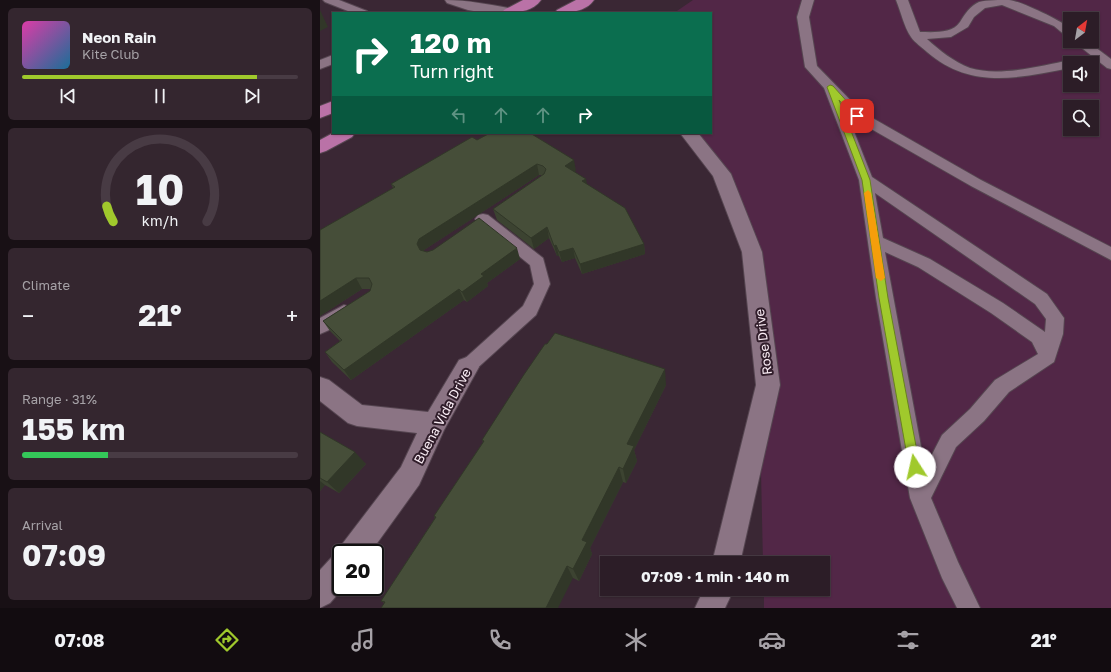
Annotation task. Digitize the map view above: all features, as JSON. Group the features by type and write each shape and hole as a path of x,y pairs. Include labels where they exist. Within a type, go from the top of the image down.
{"main road":[{"path":"511,9 534,0"},
{"path":"564,12 587,0"},
{"path":"320,113 332,107"},
{"path":"320,147 344,134"}],"street":[{"path":"452,0 473,7 511,9"},
{"name":"Rose Drive","path":"690,134 722,174 752,252 768,385 728,556"},
{"name":"Buena Vida Drive","path":"360,544 410,476 434,424 467,367"},
{"path":"320,387 357,415 434,424"},
{"path":"320,593 332,579"},
{"path":"710,608 716,596"}],"lane":[{"path":"329,0 360,12"},
{"path":"808,0 803,17 811,67 857,116 976,183 1111,254"},
{"path":"902,0 916,36 939,56 967,71 998,75 1029,72 1063,65"},
{"path":"916,36 947,35 964,25 969,15 982,5 1002,1 1058,24 1063,28"},
{"path":"1089,48 1111,65"},
{"path":"320,65 332,59"},
{"path":"1099,64 1111,65"},
{"path":"830,87 866,180 875,241 920,498 950,570 969,608"},
{"path":"866,180 1041,299 1055,318 1054,334 1048,357 1002,386 977,415 949,441 920,498"},
{"name":"Buena Vida Drive","path":"467,367 530,310 542,284 537,262 483,220"},
{"path":"875,241 924,263 998,308 1039,337 1048,357"},
{"path":"320,327 357,303"}],"shaded area":[{"path":"693,0 1111,0 1111,608 764,608 764,596 830,596 830,556 763,556 757,290 700,134 712,134 712,12 675,12"}],"building":[{"path":"488,134 532,134 574,160 565,166 586,179 582,181 625,208 644,244 580,264 573,248 559,252 556,245 554,246 547,227 531,238 493,209 544,174 546,169 537,164 419,239 417,244 420,250 427,252 433,250 479,218 517,248 481,274 484,276 462,292 459,289 344,370 325,352 342,340 323,321 370,291 372,284 369,278 356,278 320,301 320,230 395,187 391,184 472,137 477,140"},
{"path":"555,333 665,369 627,444 634,446 623,469 619,467 582,540 587,542 573,569 567,566 546,608 381,608 385,602 381,601 436,517 434,516 484,441 482,440 523,376 545,344 547,344"},
{"path":"320,432 355,452 327,482 320,478"}],"slow traffic":[{"path":"868,193 881,278"}],"route":[{"path":"857,116 830,87 866,180 884,298 915,467"}]}
